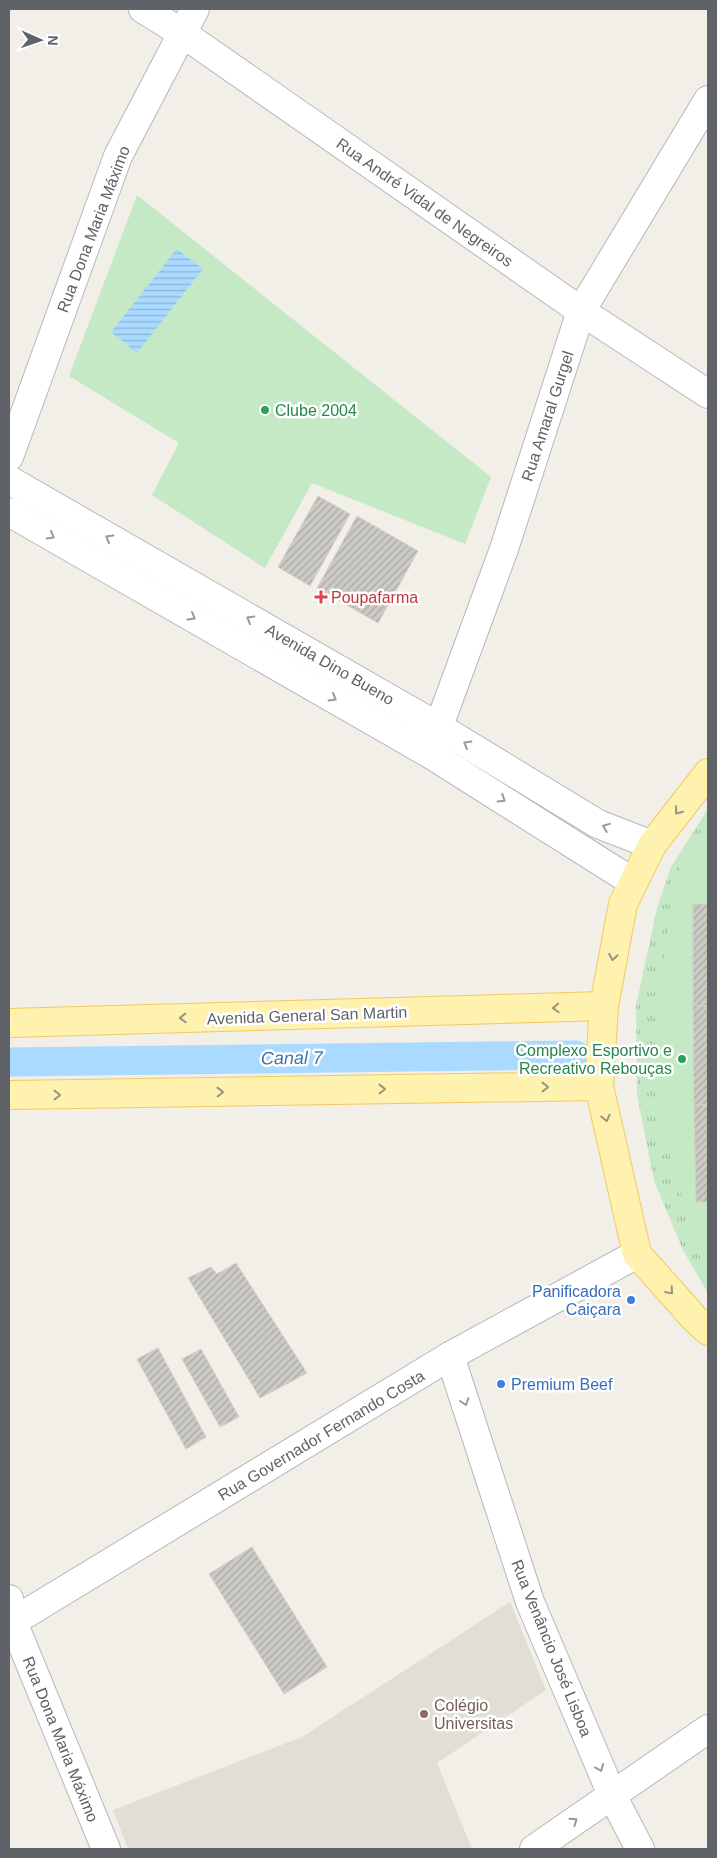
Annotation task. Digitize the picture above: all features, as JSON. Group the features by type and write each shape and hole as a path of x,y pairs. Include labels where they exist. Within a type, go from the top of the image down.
{"main road":[{"path":"708,773 652,845 623,904 604,1006 599,1086 638,1254 695,1320 708,1330"},
{"name":"Avenida General San Martin","path":"9,1023 604,1006"},
{"path":"9,1095 599,1086"}],"street":[{"name":"Rua André Vidal de Negreiros","path":"143,9 182,33 581,311 708,394"},
{"name":"Rua Dona Maria Máximo","path":"9,457 118,156 195,9"},
{"name":"Rua Amaral Gurgel","path":"430,754 438,726 504,549 581,311 708,100"},
{"name":"Avenida Dino Bueno","path":"9,480 438,726 598,824 652,845"},
{"name":"Avenida Dino Bueno","path":"9,512 430,754 633,882"},
{"name":"Rua Governador Fernando Costa","path":"10,1615 450,1356 638,1254"},
{"name":"Rua Venâncio José Lisboa","path":"450,1356 530,1602 612,1795 640,1849"},
{"name":"Rua Dona Maria Máximo","path":"10,1615 106,1849"},
{"path":"534,1849 708,1728"}],"shaded area":[{"name":"Colégio Universitas","path":"510,1602 546,1690 437,1763 472,1849 128,1849 113,1810 302,1737"}],"green space":[{"name":"Clube 2004","path":"137,195 491,477 465,544 312,483 265,568 152,495 179,443 69,376"},
{"name":"Complexo Esportivo e Recreativo Rebouças","path":"708,809 708,1293 683,1250 654,1181 637,1094 636,1006 657,908 671,867"},
{"name":"Complexo Esportivo e Recreativo Rebouças","path":"708,824 708,1268 700,1256 656,1110 655,1008 679,869"}],"water":[{"path":"177,249 203,269 137,353 111,332"}],"building":[{"path":"318,496 350,514 310,586 278,567"},
{"path":"357,516 418,551 378,623 317,588"},
{"path":"693,904 708,904 708,1006 693,1006"},
{"path":"693,1006 708,1006 708,1105 694,1105"},
{"path":"694,1105 708,1105 708,1202 696,1202"},
{"path":"236,1263 307,1373 260,1398 188,1278 211,1267 217,1274"},
{"path":"158,1348 206,1437 186,1449 137,1359"},
{"path":"201,1349 239,1417 220,1427 182,1359"},
{"path":"252,1547 327,1667 284,1694 209,1574"}],"waterway":[{"name":"Canal 7","path":"9,1062 576,1055"}],"place":[{"name":"Clube 2004","path":"265,410"},
{"name":"Poupafarma","path":"321,597"},
{"name":"Complexo Esportivo e Recreativo Rebouças","path":"682,1059"},
{"name":"Panificadora Caiçara","path":"631,1300"},
{"name":"Premium Beef","path":"501,1384"},
{"name":"Colégio Universitas","path":"424,1714"}]}
